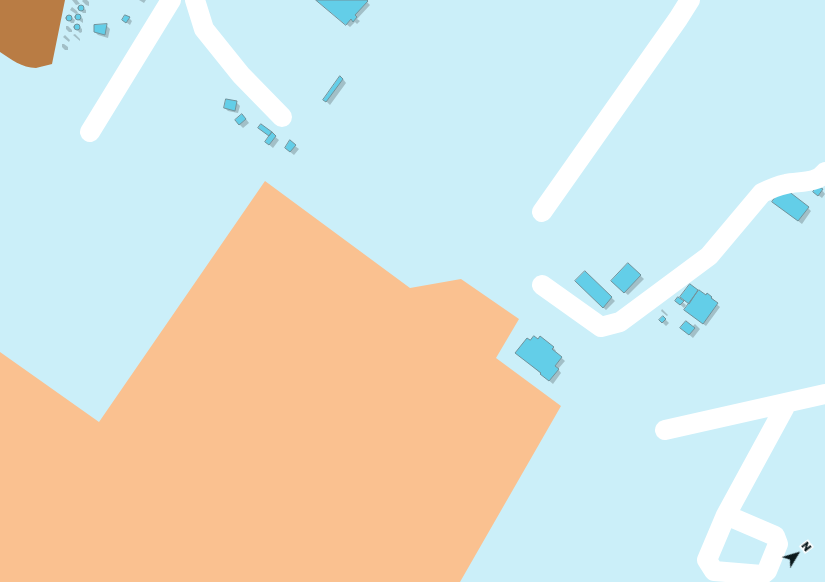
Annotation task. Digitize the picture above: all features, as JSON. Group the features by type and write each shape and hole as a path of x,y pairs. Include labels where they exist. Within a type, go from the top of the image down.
{"lane":[{"path":"90,132 171,0"},
{"path":"195,0 204,29 241,75 282,117"},
{"path":"542,212 670,31 690,0"},
{"path":"542,285 601,327 620,322 709,256 762,193 773,187 788,183 805,182 822,176 825,172"},
{"path":"665,430 825,394"},
{"path":"726,515 788,402"}],"shaded area":[{"path":"0,0 65,0 52,64 31,68 17,63 0,52"},
{"path":"265,181 410,288 461,279 519,319 496,358 561,406 460,582 0,582 0,352 99,422"}],"building":[{"path":"316,0 368,1 355,15 357,17 353,22 351,19 346,25"},
{"path":"81,5 84,8 81,11 78,8"},
{"path":"78,14 81,17 78,20 75,17"},
{"path":"69,15 72,18 69,21 66,18"},
{"path":"125,15 130,17 126,23 122,20"},
{"path":"77,24 80,27 77,30 74,27"},
{"path":"107,24 105,35 94,32 94,25"},
{"path":"340,76 343,79 326,102 323,100"},
{"path":"226,99 237,101 235,111 224,108"},
{"path":"242,114 246,119 239,125 235,120"},
{"path":"261,124 272,132 269,136 258,128"},
{"path":"272,132 276,136 269,145 265,142"},
{"path":"290,140 296,145 290,152 285,148"},
{"path":"817,186 823,189 818,196 813,192"},
{"path":"783,187 809,207 798,221 772,202"},
{"path":"628,263 641,275 624,293 611,281"},
{"path":"585,271 612,297 603,308 575,281"},
{"path":"690,284 698,290 689,304 680,297"},
{"path":"699,290 706,295 707,293 718,303 703,324 684,310"},
{"path":"678,297 684,301 680,305 675,301"},
{"path":"663,316 666,319 662,323 659,320"},
{"path":"686,321 695,328 689,335 680,328"},
{"path":"534,336 538,339 540,336 554,347 552,349 562,357 555,366 559,369 549,381 515,353 527,338 530,340"}]}
